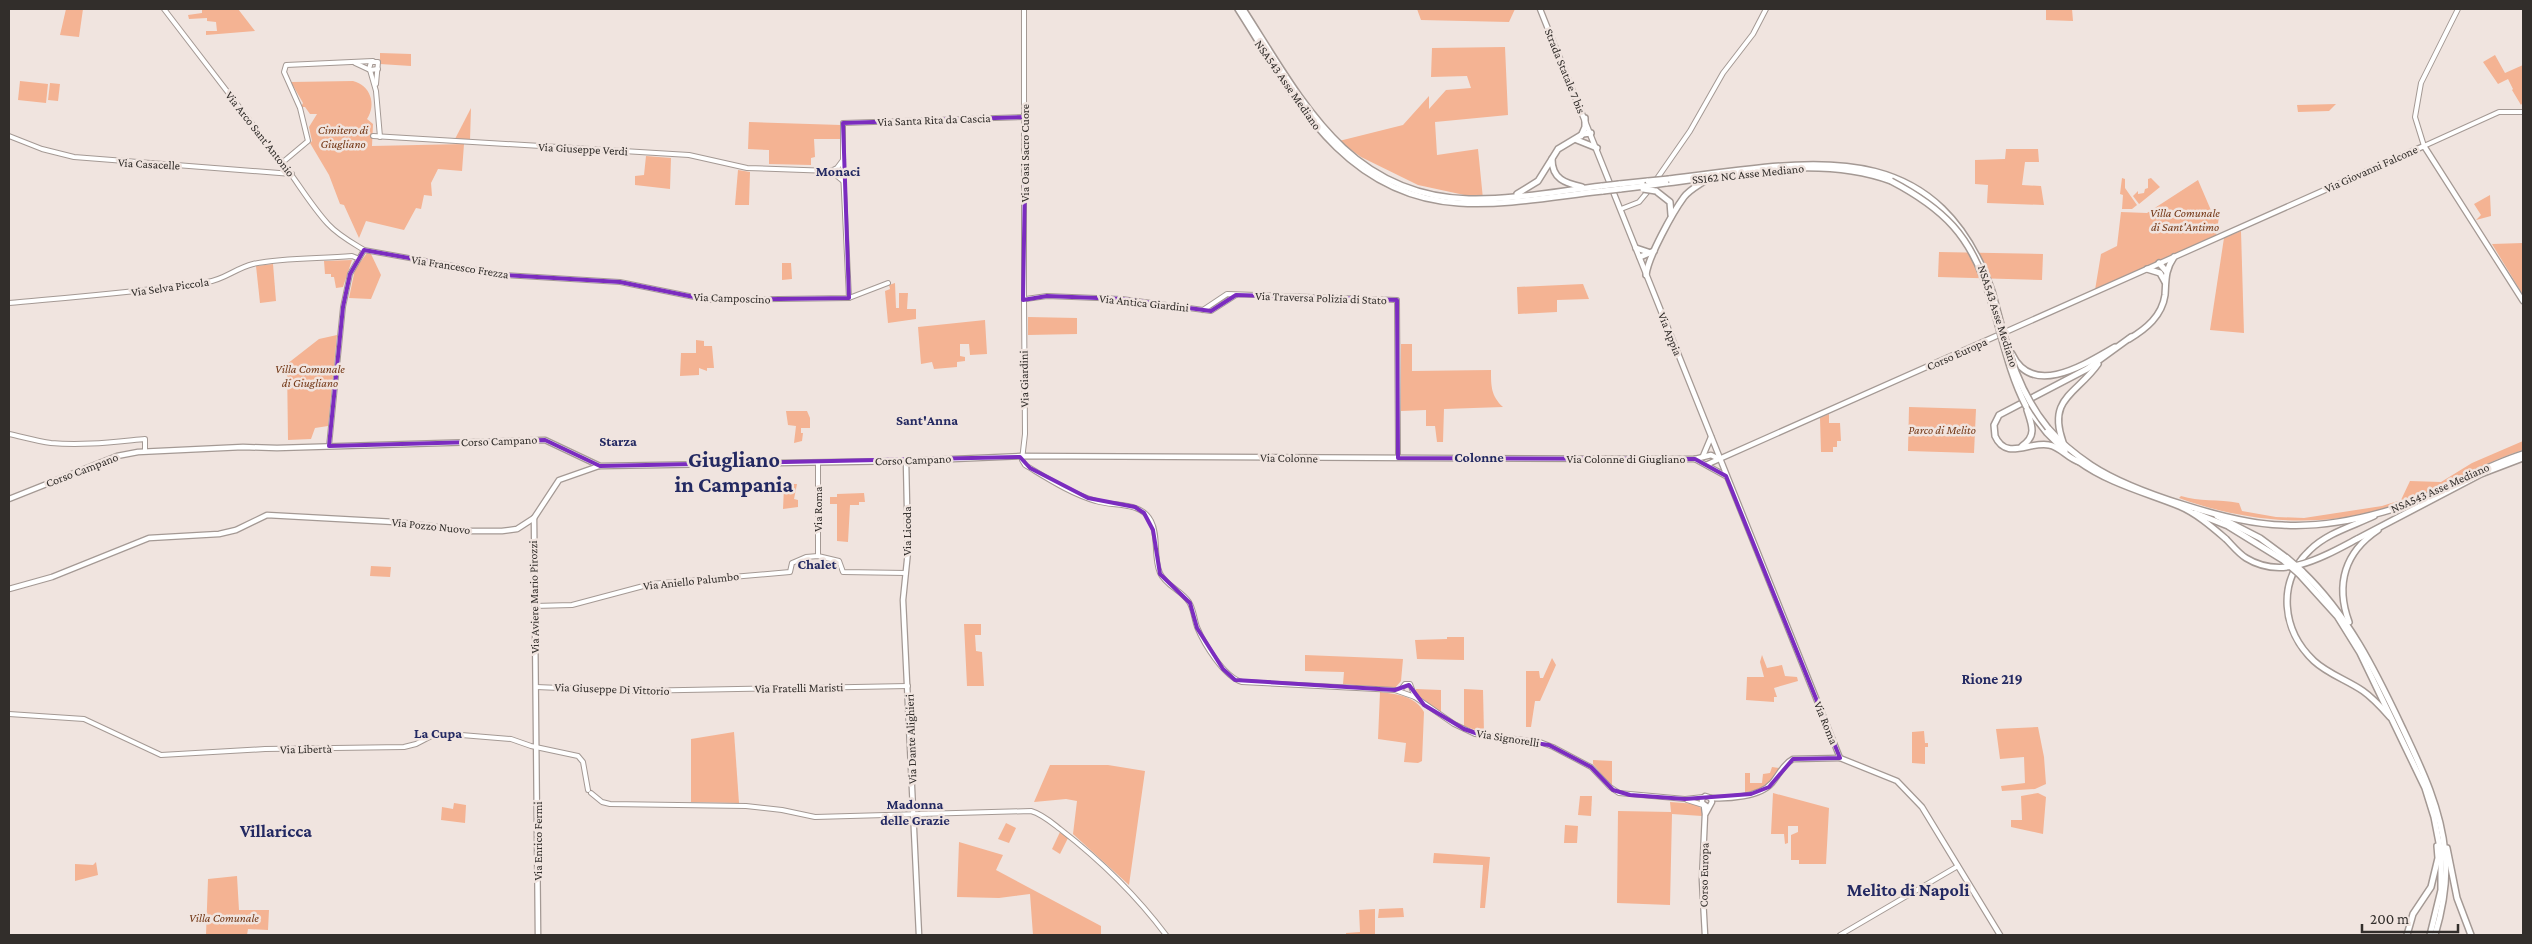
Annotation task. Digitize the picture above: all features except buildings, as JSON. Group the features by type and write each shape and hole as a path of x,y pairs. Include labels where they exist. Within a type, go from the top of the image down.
{"highway":[{"path":"1241,10 1243,28"},
{"name":"NSA543 Asse Mediano","path":"1241,10 1276,69 1308,116 1339,151 1376,178 1422,197 1464,203 1490,203 1602,188"},
{"name":"NSA543 Asse Mediano","path":"1241,10 1311,115 1330,136 1364,166 1401,186 1425,194 1459,199 1500,198 1586,188"},
{"path":"1261,53 1276,69"},
{"path":"1580,139 1585,127 1584,118"},
{"path":"1500,198 1519,193 1538,181 1552,156 1564,145 1591,133"},
{"path":"1580,139 1597,148"},
{"path":"1552,156 1555,174 1560,180 1586,188"},
{"path":"1667,181 1822,163 1863,167 1891,178"},
{"name":"SS162 NC Asse Mediano","path":"1619,187 1628,188 1667,181 1822,167 1866,172 1891,178"},
{"path":"1646,275 1651,253 1685,195 1709,178"},
{"name":"NSA543 Asse Mediano","path":"1891,178 1930,198 1944,209 1965,234 1983,266 2018,381 2033,409 2047,429"},
{"name":"NSA543 Asse Mediano","path":"1891,178 1918,196 1945,218 1971,251 1979,267 1990,300 2010,372 2026,406 2047,429"},
{"path":"1645,185 1670,202 1671,217"},
{"name":"SS162 NC Asse Mediano","path":"1586,188 1645,185"},
{"path":"1636,248 1651,253"},
{"path":"1640,259 1651,253"},
{"path":"2163,272 2174,257"},
{"path":"2159,263 2165,282 2164,297 2158,314 2144,329 2100,360 1999,415 1994,425 1995,436 2002,446 2015,449 2049,445 2111,480 2179,505 2228,526 2285,559"},
{"path":"2147,269 2163,272"},
{"path":"2007,344 2016,362 2026,370 2039,374 2058,375 2078,369 2131,338"},
{"path":"2064,444 2058,428 2060,408 2066,397 2100,360"},
{"path":"2015,449 2029,441 2033,429 2026,406"},
{"path":"2047,429 2090,465 2110,476 2166,500"},
{"path":"2047,429 2080,462"},
{"path":"2179,505 2208,523 2246,558 2262,565 2287,568 2314,560 2481,474 2523,456"},
{"name":"NSA543 Asse Mediano","path":"2207,511 2280,525 2314,525 2384,512 2413,502 2483,468 2523,456"},
{"path":"2179,505 2207,511 2260,538 2318,586 2366,651 2384,695 2429,787 2449,853 2457,898 2471,935"},
{"path":"2352,632 2342,597 2342,580 2348,562 2366,538 2417,507"},
{"path":"2384,512 2332,535 2310,550 2292,575 2288,589 2287,611 2292,633 2300,646 2316,663 2370,696 2395,723"},
{"path":"2301,572 2337,616 2380,686"},
{"path":"2384,695 2430,802 2438,833 2442,868 2438,905 2430,935"},
{"path":"2407,935 2413,914 2431,887 2437,864 2437,844 2430,802"},
{"path":"2435,935 2445,890 2445,853 2442,831"}],"main road":[{"name":"Strada Statale 7 bis","path":"1540,9 1597,148"},
{"name":"Via Giovanni Falcone","path":"2221,236 2424,146"},
{"path":"2424,146 2523,301"},
{"name":"Via Appia","path":"1597,148 1719,459"},
{"name":"Corso Europa","path":"1719,459 2221,236"},
{"name":"Via Colonne di Giugliano","path":"1703,456 1711,438"},
{"name":"Corso Campano","path":"9,499 117,456 145,451 545,440 600,466 906,461 1022,456"},
{"name":"Via Colonne di Giugliano","path":"1557,459 1695,459 1711,455 1719,459"},
{"name":"Via Colonne","path":"1022,456 1557,459"},
{"name":"Via Colonne di Giugliano","path":"1695,459 1708,464 1726,476"},
{"path":"1708,464 1716,463 1719,459"},
{"name":"Via Roma","path":"1719,459 1840,758 1891,778 1903,786 1922,807 2000,935"},
{"name":"Via Licoda","path":"903,600 908,550 906,461"},
{"path":"534,518 559,480 586,469 600,466"},
{"name":"Via Pozzo Nuovo","path":"9,589 52,577 148,538 219,534 236,530 267,515 326,520 395,522 471,531 502,532 523,525 534,518"},
{"name":"Via Aviere Mario Pirozzi","path":"534,518 536,687"},
{"name":"Via Dante Alighieri","path":"903,600 918,935"},
{"name":"Via Enrico Fermi","path":"536,687 538,935"},
{"path":"1705,806 1703,797 1723,798 1761,791 1769,787 1787,763 1793,759 1840,758"},
{"name":"Corso Europa","path":"1705,935 1702,880 1705,806 1712,802 1711,798"}],"street":[{"name":"Via Arco Sant'Antonio","path":"164,9 283,162 330,226 364,250"},
{"name":"Via Oasi Sacro Cuore","path":"1024,9 1026,117 1025,300"},
{"path":"1621,209 1640,202 1644,197 1690,131 1723,73 1753,34 1766,9"},
{"path":"2424,146 2416,122 2416,105 2421,83 2429,63 2458,9"},
{"path":"373,61 369,70 376,91"},
{"path":"350,62 369,70 378,68"},
{"path":"283,162 308,141 300,108 284,68 290,64 378,62 376,91 380,137"},
{"name":"Via Giovanni Falcone","path":"2424,146 2502,112 2523,112"},
{"name":"Via Santa Rita da Cascia","path":"843,160 843,123 1026,117"},
{"name":"Via Casacelle","path":"9,136 42,149 74,157 292,174"},
{"name":"Via Giuseppe Verdi","path":"373,136 689,156 747,168 843,171"},
{"path":"843,160 849,298 888,283"},
{"path":"843,160 834,171 844,183"},
{"path":"331,446 343,307 350,274 364,250"},
{"name":"Via Francesco Frezza","path":"364,250 505,275 557,278"},
{"name":"Via Selva Piccola","path":"9,303 134,292 208,282 221,279 245,267 260,263 352,256 358,258"},
{"name":"Via Camposcino","path":"557,278 620,282 709,300 849,298"},
{"path":"1226,300 1224,294 1236,295"},
{"name":"Via Antica Giardini","path":"1203,310 1224,294"},
{"path":"1213,310 1236,295"},
{"name":"Via Traversa Polizia di Stato","path":"1236,295 1398,300 1398,458"},
{"name":"Via Antica Giardini","path":"1025,300 1047,296 1122,299 1213,310"},
{"name":"Via Giardini","path":"1022,456 1025,434 1025,300"},
{"path":"1213,310 1214,303 1219,305"},
{"path":"9,434 49,443 66,444 96,444 145,439 145,451"},
{"name":"Via Signorelli","path":"1022,456 1023,462 1030,468 1088,498 1105,504 1135,507 1151,520 1160,574 1190,604 1197,628 1223,669 1235,680 1395,690 1408,693 1454,724 1475,734 1534,741 1553,747 1591,767 1610,787 1619,793 1685,799 1703,797"},
{"name":"Via Roma","path":"818,462 818,556"},
{"path":"818,556 839,561 843,572 906,573"},
{"name":"Via Aniello Palumbo","path":"534,606 572,606 650,584 790,572 792,563 806,557 818,556"},
{"path":"1405,684 1409,684 1408,693 1402,688 1405,684"},
{"name":"Via Fratelli Maristi","path":"689,691 908,686"},
{"name":"Via Giuseppe Di Vittorio","path":"536,687 631,691 689,691"},
{"name":"Via Signorelli","path":"1395,690 1402,688"},
{"name":"Via Libertà","path":"9,714 84,719 162,755 265,749 410,746 437,733 511,738 537,747"},
{"path":"537,747 580,758 583,762 590,791 602,802 610,804 746,806 815,818 913,813 1034,812 1070,837 1128,889 1166,935"},
{"name":"Via Signorelli","path":"1685,799 1705,806"},
{"path":"1840,935 1958,866"}],"highlighted area":[{"path":"1026,117 1023,300 1047,296 1122,299 1211,311 1236,295 1397,300 1398,458 1695,459 1726,476 1840,758 1793,759 1769,787 1751,794 1685,799 1630,795 1613,790 1591,767 1549,745 1484,736 1464,729 1424,705 1409,685 1395,690 1235,680 1223,669 1197,628 1190,603 1160,574 1153,530 1144,513 1135,507 1088,498 1030,468 1020,457 600,466 545,440 329,446 343,307 350,274 364,250 505,275 620,282 709,300 849,298 843,123"}],"green space":[{"path":"66,9 83,9 79,37 60,35"},
{"path":"202,9 238,9 255,31 206,35 206,31 217,31 216,22 207,21 207,18 189,19 188,15 202,13"},
{"path":"1417,9 1515,9 1509,22 1421,20"},
{"path":"2046,9 2072,9 2073,21 2046,20"},
{"path":"1505,47 1508,115 1435,122 1437,155 1478,149 1483,199 1418,185 1361,157 1339,141 1403,125 1429,96 1429,109 1446,90 1471,88 1467,76 1431,77 1432,48"},
{"path":"380,53 411,54 411,66 380,64"},
{"path":"2495,55 2505,73 2523,65 2523,102 2521,105 2508,79 2498,84 2483,62"},
{"path":"20,81 48,84 46,103 18,100"},
{"name":"Cimitero di Giugliano","path":"353,81 364,87 370,96 371,107 367,119 373,124 372,146 464,144 462,171 438,169 431,183 432,196 424,195 421,209 416,208 404,230 366,221 359,238 344,205 340,204 329,175 310,143 312,141 309,127 317,114 310,114 305,107 301,107 303,103 291,82"},
{"path":"50,83 60,84 58,101 48,100"},
{"path":"2336,104 2329,111 2298,112 2297,105"},
{"path":"471,108 470,140 455,139"},
{"path":"749,122 841,125 841,139 814,139 815,157 811,158 811,165 769,164 769,150 748,149"},
{"path":"2006,149 2038,149 2039,162 2025,162 2022,185 2041,186 2044,205 1987,203 1988,185 1975,184 1975,160 2005,159"},
{"path":"646,156 671,158 670,189 635,185 635,176 644,175"},
{"path":"738,170 750,172 749,205 735,205"},
{"path":"2122,178 2125,179 2125,188 2137,205 2132,209 2122,209 2123,195 2120,194"},
{"path":"2151,178 2160,187 2139,204 2133,196 2138,191 2138,194 2144,193 2145,189 2148,188 2148,179"},
{"name":"Villa Comunale di Sant'Antimo","path":"2198,180 2213,215 2219,217 2216,236 2095,290 2101,254 2117,246 2121,212 2147,213"},
{"path":"2490,195 2491,216 2476,220 2481,215 2474,204"},
{"path":"2241,231 2244,333 2210,330 2224,238"},
{"path":"2523,243 2523,295 2492,244"},
{"path":"1939,252 2043,254 2042,280 1938,277"},
{"path":"367,253 371,254 381,275 371,299 349,298 355,269"},
{"path":"352,260 343,287 336,288 334,277 331,277 331,274 325,274 324,261"},
{"path":"782,263 791,263 792,279 782,280"},
{"path":"273,264 276,301 260,303 256,266"},
{"path":"895,283 896,308 899,308 899,293 908,293 907,309 916,309 916,319 888,323 885,291 890,289 889,285"},
{"path":"1583,284 1589,299 1557,300 1557,312 1518,314 1517,287"},
{"path":"1028,317 1077,318 1077,334 1028,335"},
{"path":"985,320 987,354 970,355 969,344 960,344 960,356 965,357 965,361 957,362 957,367 934,369 932,362 921,364 918,327"},
{"name":"Villa Comunale di Giugliano","path":"337,335 328,426 315,428 311,439 288,440 287,364 319,339"},
{"path":"696,340 704,341 704,346 712,346 714,368 707,368 707,371 699,368 699,375 680,376 681,353 696,353"},
{"path":"1401,344 1412,344 1412,371 1491,370 1492,390 1496,399 1503,407 1444,409 1443,442 1437,442 1435,426 1426,426 1426,410 1401,411"},
{"name":"Parco di Melito","path":"1909,407 1976,409 1974,453 1908,451"},
{"path":"786,411 807,411 810,418 810,428 801,428 801,433 803,433 802,441 794,443 796,426 788,425"},
{"path":"1829,414 1829,423 1840,423 1841,441 1837,441 1837,447 1833,447 1833,452 1821,452 1820,418"},
{"path":"2523,441 2523,450 2482,466 2416,498 2358,515 2328,519 2268,519 2208,507 2179,498 2181,496 2239,503 2242,511 2276,517 2304,518 2382,506 2401,500 2410,481 2441,482 2472,463"},
{"path":"789,484 797,484 794,499 798,500 798,507 783,509 784,487"},
{"path":"864,493 865,502 859,502 859,505 850,505 848,542 837,541 837,504 830,504 830,497 837,497 837,494"},
{"path":"371,566 391,567 390,577 370,576"},
{"path":"964,624 981,624 981,635 975,635 976,651 982,652 984,686 967,686"},
{"path":"1447,637 1464,637 1464,660 1417,659 1415,640 1447,639"},
{"path":"1305,655 1403,659 1401,681 1395,688 1343,684 1344,672 1305,671"},
{"path":"1762,655 1767,668 1782,665 1785,676 1797,677 1798,681 1774,688 1777,697 1774,697 1774,702 1746,700 1747,677 1764,677 1760,662"},
{"path":"1552,658 1556,665 1540,701 1535,701 1531,727 1526,727 1526,671 1539,671 1540,678 1543,678"},
{"path":"1416,689 1441,690 1441,713 1415,693"},
{"path":"1464,689 1483,690 1484,733 1464,726"},
{"path":"1380,692 1411,699 1424,712 1422,761 1418,763 1404,762 1406,743 1378,739"},
{"path":"2038,727 2044,757 2046,784 2035,789 2002,791 2001,786 2025,783 2024,757 2000,759 1996,729"},
{"path":"1924,731 1925,743 1928,743 1928,747 1925,747 1925,764 1912,763 1912,732"},
{"path":"734,732 739,803 691,802 691,739"},
{"path":"1593,760 1612,761 1612,787 1593,764"},
{"path":"1050,765 1108,765 1145,771 1129,885 1073,834 1077,801 1066,799 1034,802"},
{"path":"1772,767 1779,768 1769,782 1761,788 1745,792 1745,773 1750,773 1750,783 1762,783 1763,774 1770,773"},
{"path":"1773,793 1829,808 1826,864 1799,864 1799,860 1791,860 1791,835 1798,832 1798,826 1788,826 1788,843 1785,844 1784,834 1771,834"},
{"path":"2038,793 2046,797 2043,834 2011,827 2011,820 2022,820 2021,796"},
{"path":"1580,796 1592,796 1591,816 1578,815"},
{"path":"1670,802 1697,804 1703,811 1702,816 1672,814 1670,905 1617,903 1618,811 1671,812"},
{"path":"454,803 466,805 465,823 441,820 442,807 453,809"},
{"path":"1006,823 1016,828 1009,843 998,839"},
{"path":"1565,825 1578,826 1577,843 1564,843"},
{"path":"1060,832 1068,838 1060,854 1052,849"},
{"path":"959,842 1003,855 996,870 1101,926 1101,935 1033,935 1030,894 999,898 957,897"},
{"path":"1434,853 1490,857 1485,908 1480,908 1483,865 1433,863"},
{"path":"96,862 98,875 75,881 75,864 93,865"},
{"name":"Villa Comunale","path":"237,876 239,910 269,910 268,930 248,929 247,935 206,935 208,879"},
{"path":"1403,908 1404,917 1378,918 1379,909"},
{"path":"1375,909 1375,935 1346,935 1346,933 1360,932 1359,910"}],"district":[{"name":"Monaci","path":"838,171"},
{"name":"Sant'Anna","path":"927,420"},
{"name":"Starza","path":"618,441"},
{"name":"Colonne","path":"1479,457"},
{"name":"Giugliano in Campania","path":"734,472"},
{"name":"Chalet","path":"817,564"},
{"name":"Rione 219","path":"1992,679"},
{"name":"La Cupa","path":"438,733"},
{"name":"Madonna delle Grazie","path":"915,812"},
{"name":"Villaricca","path":"276,831"},
{"name":"Melito di Napoli","path":"1908,890"}]}
